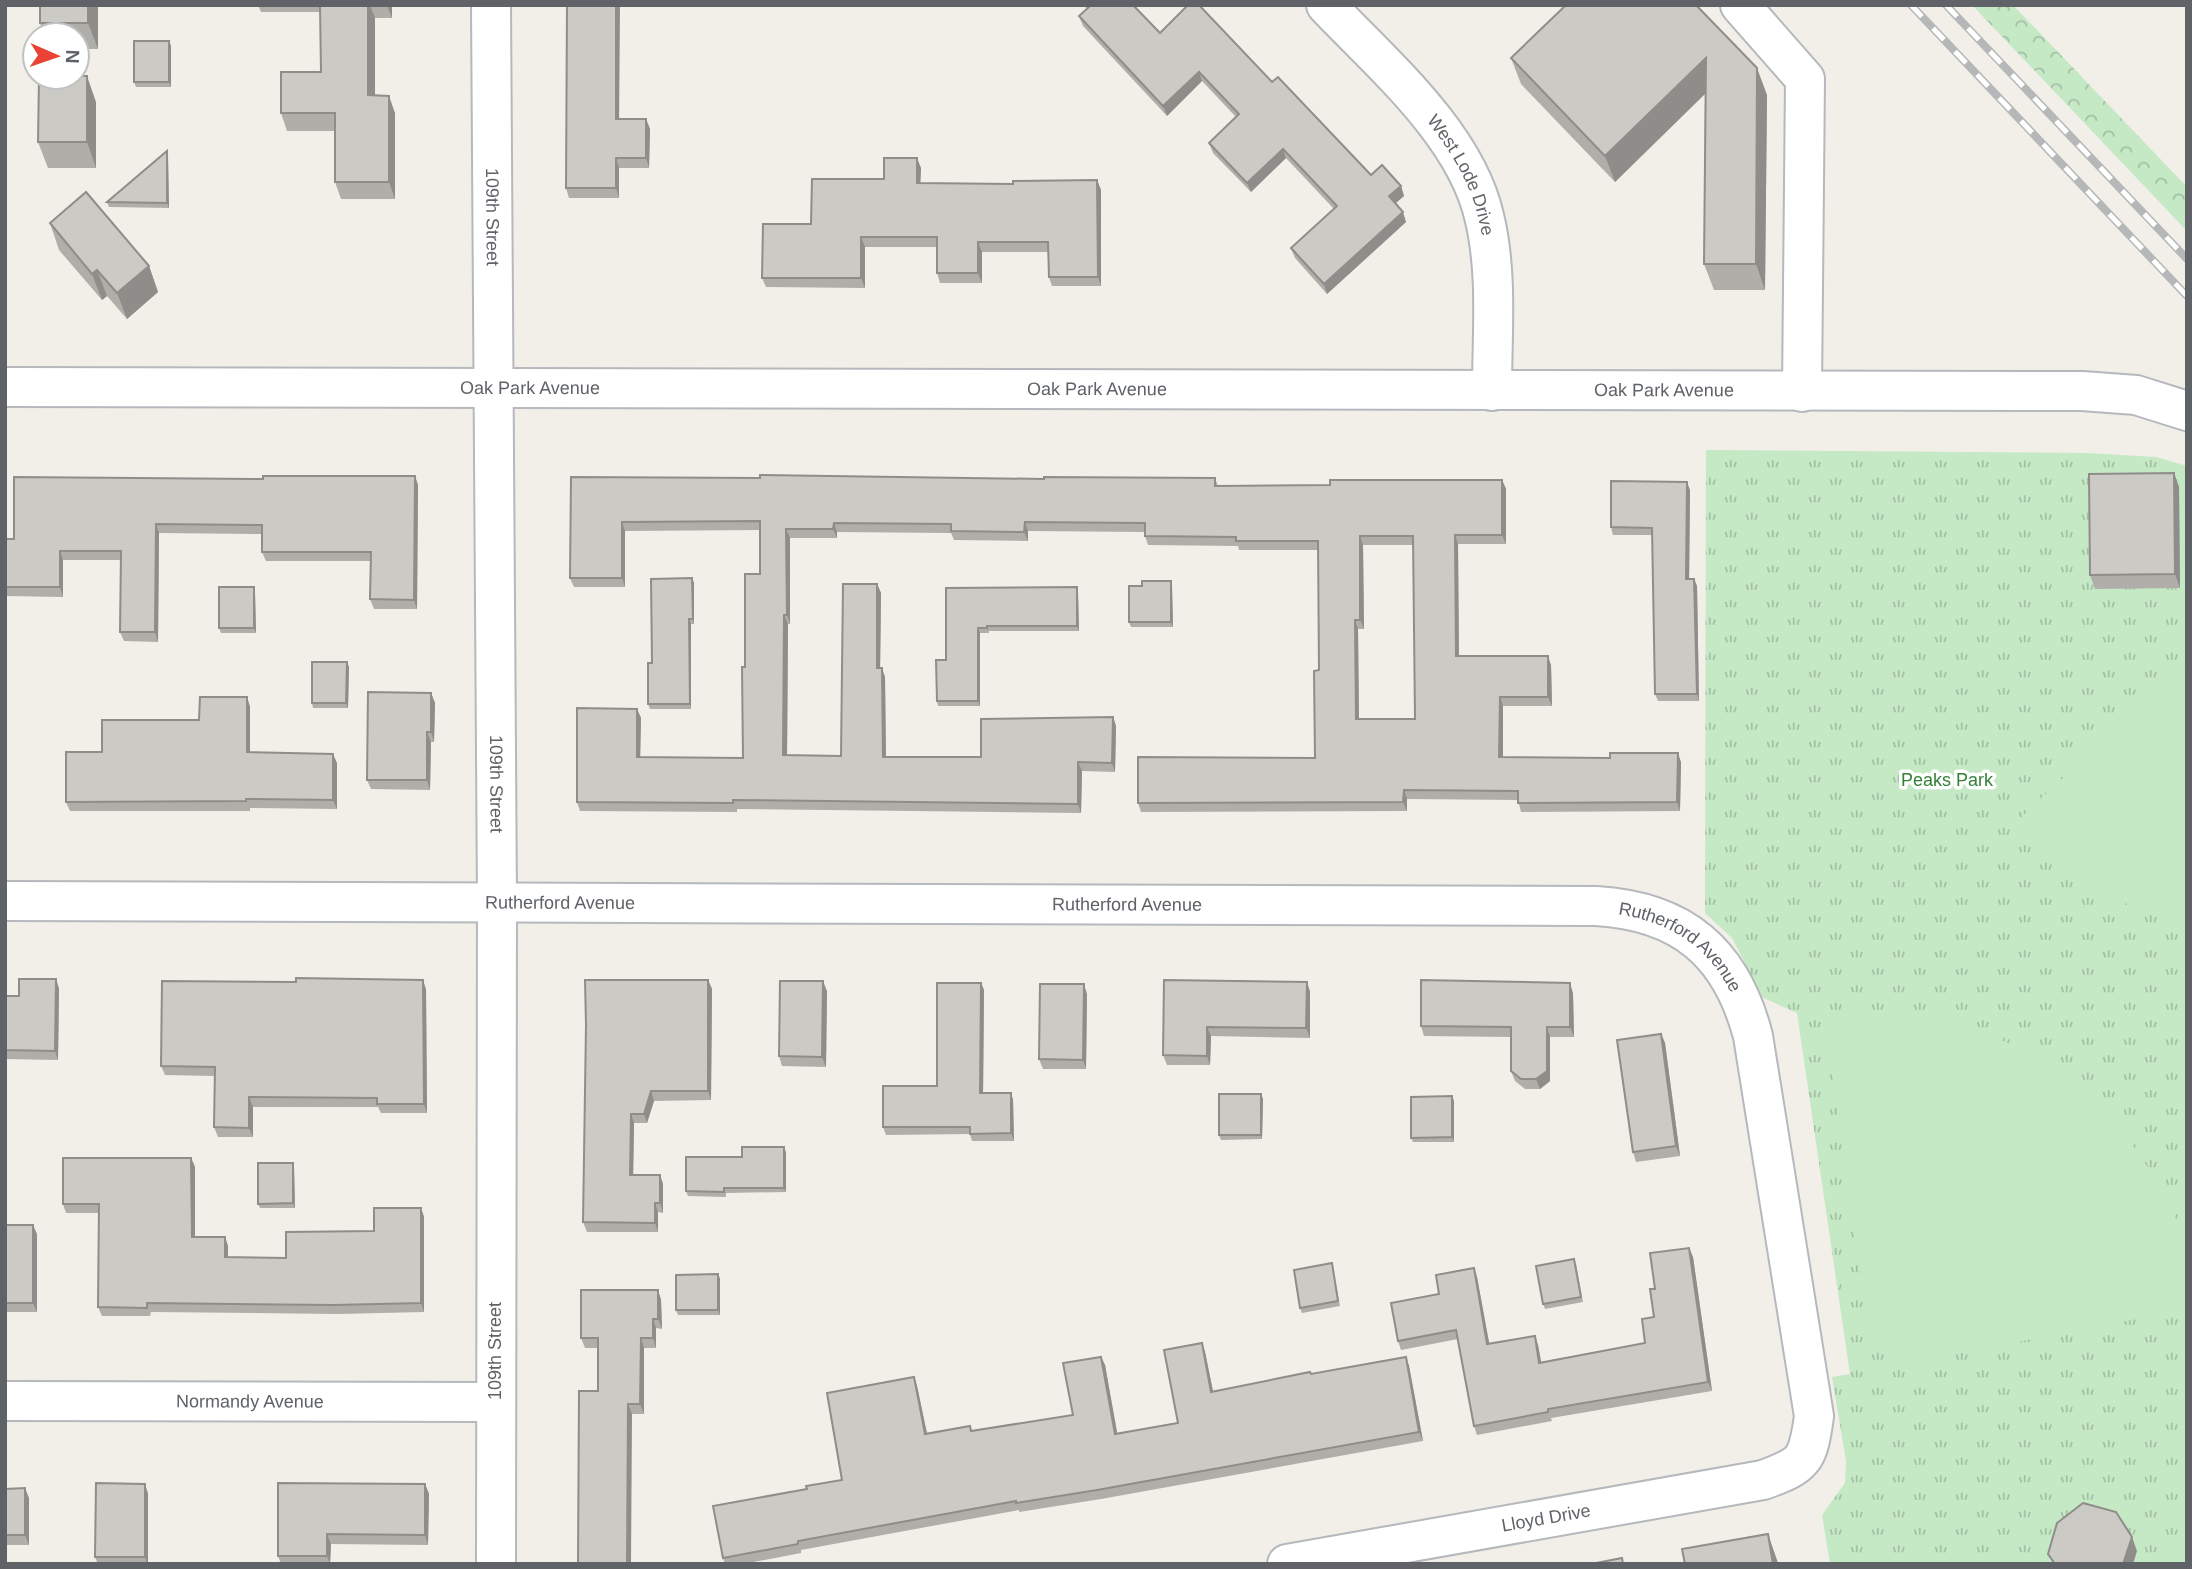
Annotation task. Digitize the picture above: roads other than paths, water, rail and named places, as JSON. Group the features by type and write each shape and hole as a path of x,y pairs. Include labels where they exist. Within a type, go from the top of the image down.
{"street":[{"name":"109th Street","path":"491,5 496,902 496,1564"},
{"name":"West Lode Drive","path":"1326,5 1430,116 1465,165 1484,214 1491,257 1492,391"},
{"path":"1740,5 1805,79 1802,392"},
{"name":"Oak Park Avenue","path":"5,387 2082,391 2136,395 2187,411"},
{"name":"Rutherford Avenue","path":"5,901 1596,906 1660,917 1698,941 1727,971 1746,1010 1753,1036 1814,1416 1810,1444 1802,1461"},
{"name":"Normandy Avenue","path":"5,1401 495,1402"},
{"name":"Lloyd Drive","path":"1287,1564 1763,1480 1789,1470 1802,1461"}],"railway":[{"path":"1911,5 2187,296"},
{"path":"1946,5 2187,259"}],"park label":[{"name":"Peaks Park","path":"1947,780"}]}
